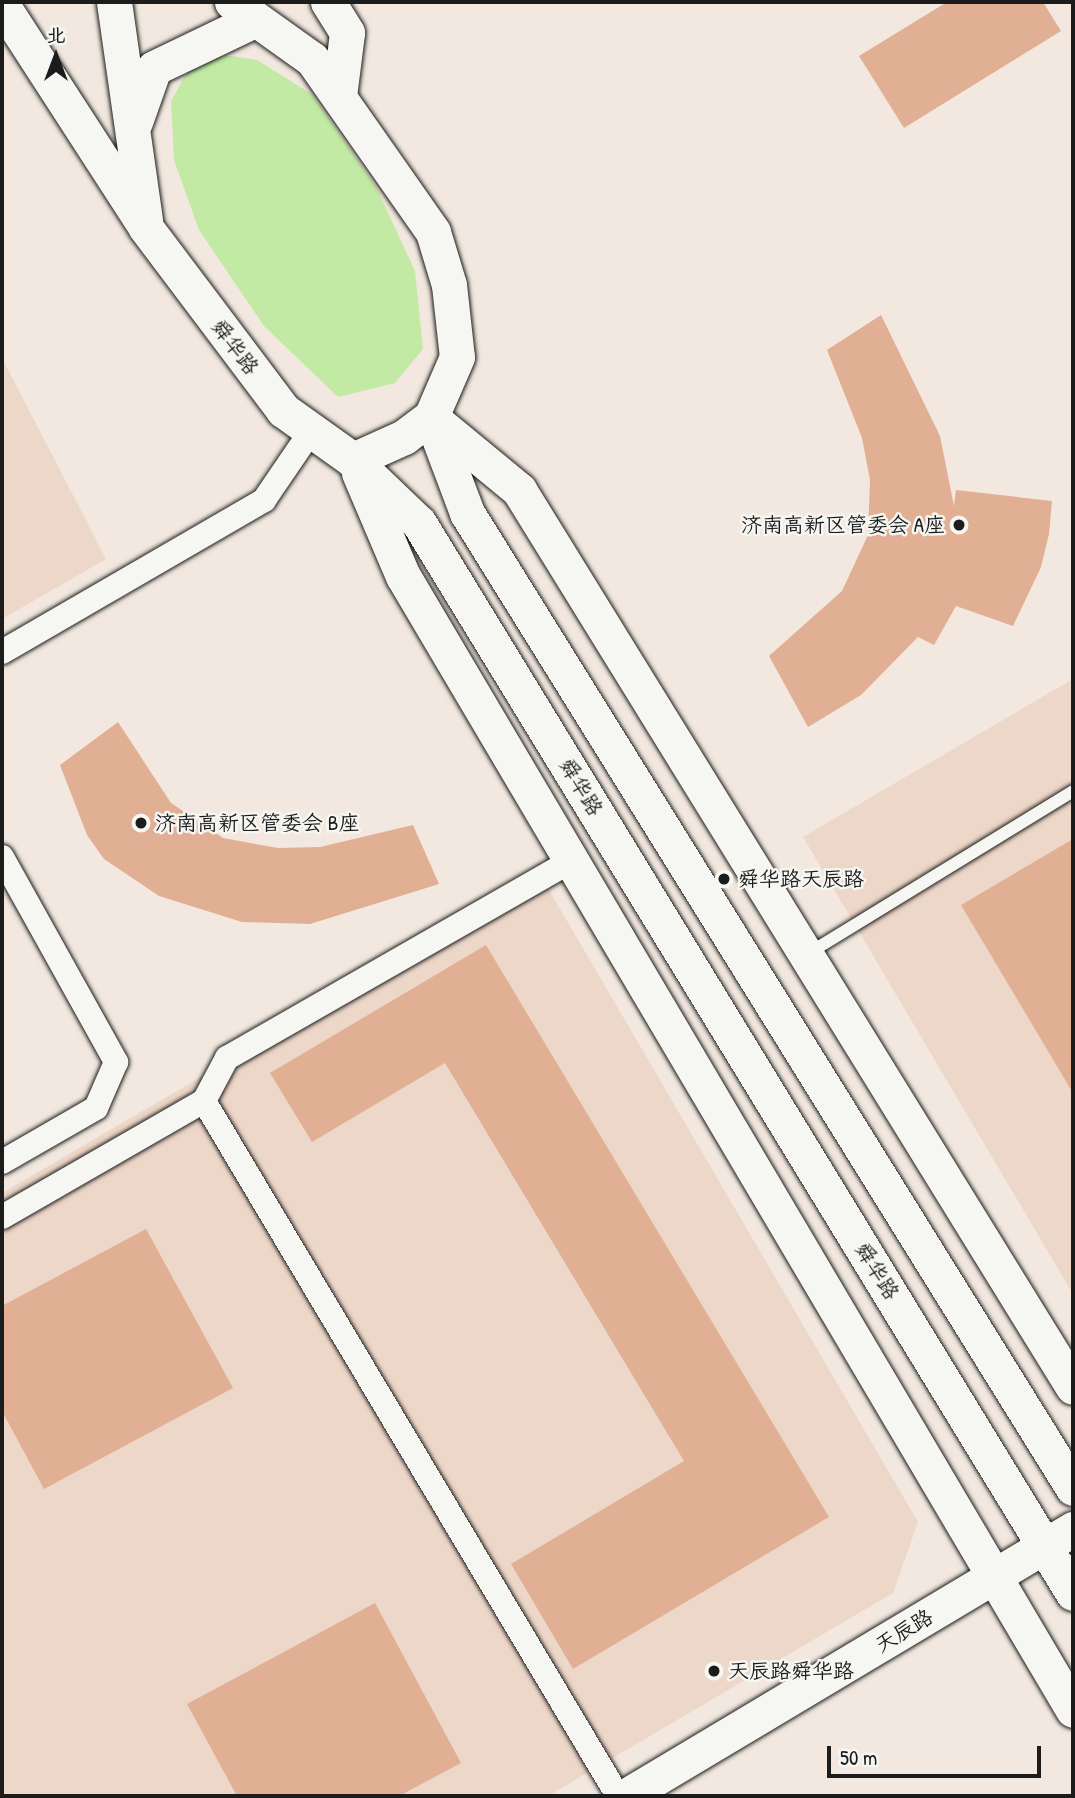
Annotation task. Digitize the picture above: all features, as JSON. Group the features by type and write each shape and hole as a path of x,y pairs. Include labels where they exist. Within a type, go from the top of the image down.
{"main road":[{"path":"114,2 134,125 146,228"},
{"path":"328,2 347,33 339,96"},
{"name":"舜华路","path":"2,5 146,228 283,410 309,434 353,460 419,523 1060,1538 1073,1593"},
{"path":"134,125 154,68 242,12 312,59 433,232 449,285 457,357 430,417 353,460 403,576 1073,1710"},
{"path":"430,417 519,490 809,954 1073,1387"},
{"path":"430,417 467,513 1073,1488"},
{"name":"天辰路","path":"626,1796 1060,1538"}],"street":[{"path":"2,652 264,500 309,434"},
{"path":"2,857 116,1062 96,1108 2,1162"},
{"path":"2,1217 204,1101 227,1058 571,861"},
{"path":"204,1101 618,1796"}],"lane":[{"path":"809,954 1073,791"}],"shaded area":[{"path":"2,358 106,559 2,619"},
{"path":"1073,679 1073,1294 803,837"},
{"path":"542,878 918,1522 893,1593 548,1796 2,1796 2,1193"}],"green space":[{"path":"225,55 257,60 313,95 376,187 415,271 423,349 395,383 338,397 264,326 199,230 174,160 171,101 190,67"}],"building":[{"path":"947,2 1043,2 1061,31 904,128 859,56"},
{"name":"济南高新区管委会 A座","path":"881,315 940,436 954,506 956,490 1052,501 1049,534 1041,567 1013,626 956,606 934,645 918,637 861,695 808,727 769,656 842,591 868,535 870,480 862,438 827,350"},
{"name":"济南高新区管委会 B座","path":"118,722 171,803 223,838 278,848 320,847 413,825 439,884 310,924 242,922 159,896 104,859 87,835 60,765"},
{"path":"1073,839 1073,1093 961,905"},
{"path":"486,945 829,1517 573,1669 511,1564 684,1461 445,1063 312,1142 270,1073"},
{"path":"146,1229 233,1388 44,1489 2,1411 2,1306"},
{"path":"375,1603 461,1763 399,1796 237,1796 187,1704"}],"place":[{"name":"济南高新区管委会 A座","path":"959,525"},
{"name":"济南高新区管委会 B座","path":"141,823"},
{"name":"舜华路天辰路","path":"724,879"},
{"name":"天辰路舜华路","path":"714,1671"}]}
